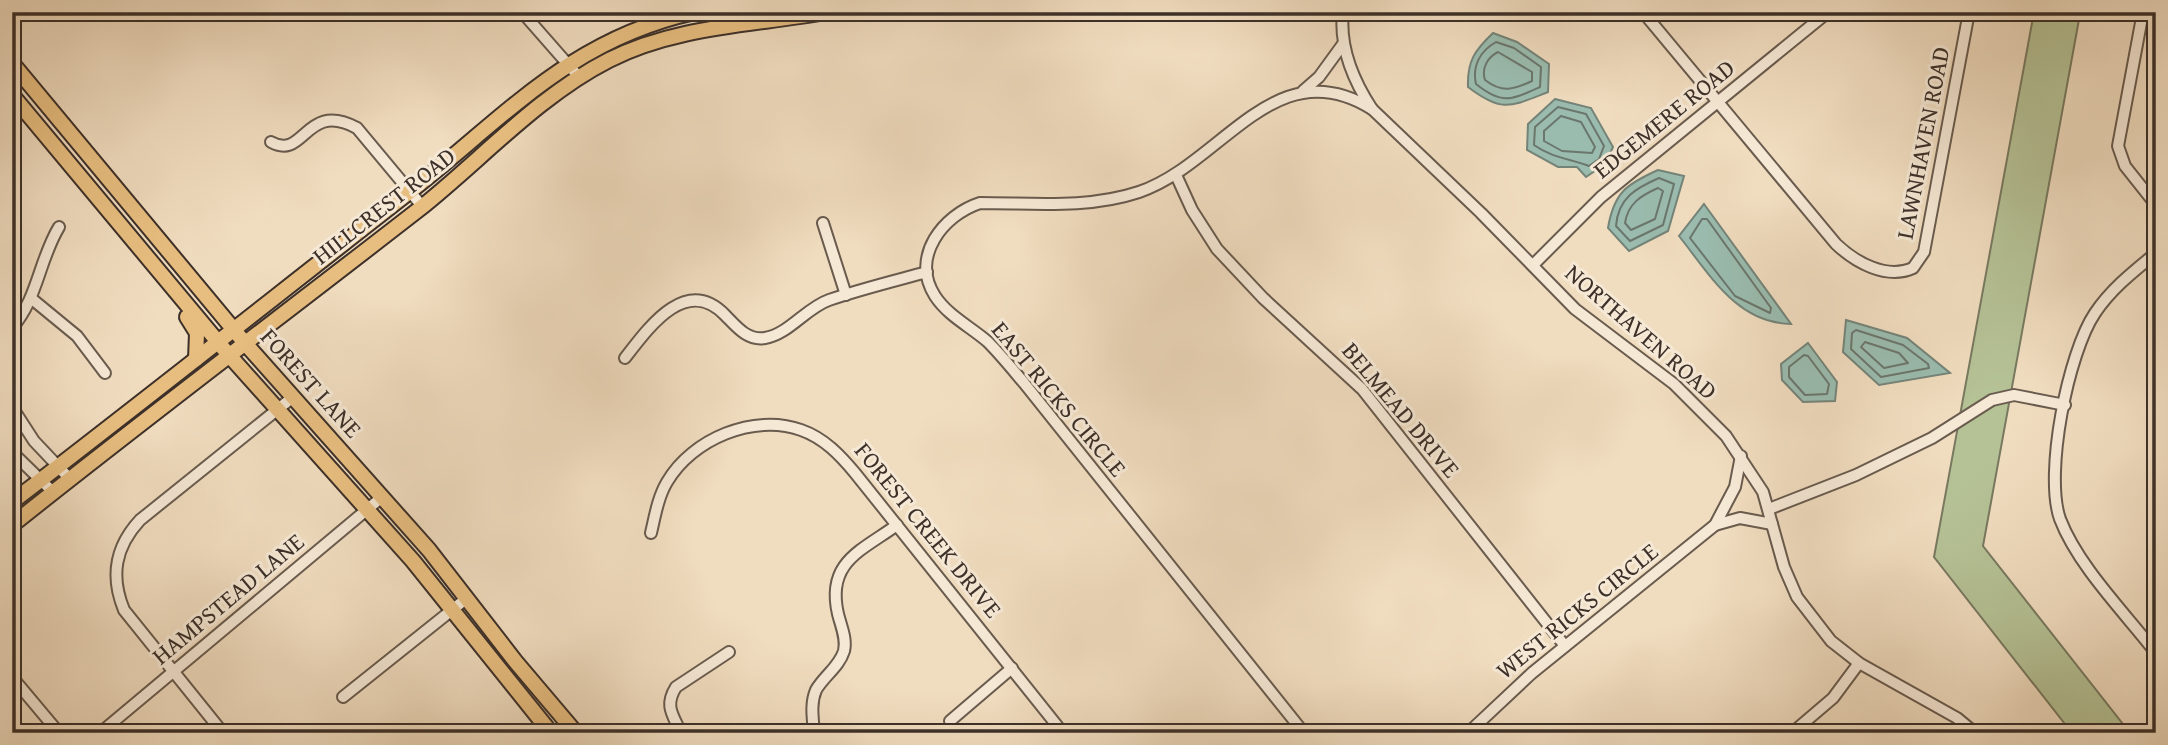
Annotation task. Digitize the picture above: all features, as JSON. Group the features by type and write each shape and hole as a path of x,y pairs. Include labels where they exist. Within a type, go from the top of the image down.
{"main road":[{"name":"HILLCREST ROAD","path":"12,502 410,191 530,91 606,42 637,28 695,12"},
{"name":"HILLCREST ROAD","path":"12,525 228,354 422,206 542,104 579,77 638,47 677,35 820,13"},
{"name":"FOREST LANE","path":"12,63 232,328 382,497 576,733"},
{"name":"FOREST LANE","path":"12,95 228,354 453,610 504,678 551,733"},
{"path":"70,167 85,153"},
{"path":"152,263 162,287 197,333 196,359"}],"street":[{"path":"522,12 579,77"},
{"name":"NORTHAVEN ROAD","path":"1343,12 1343,44 1360,92 1372,109 1594,326 1674,384 1741,456 1769,509 1784,567 1804,609 1830,641 1859,663 1957,718 1975,733"},
{"path":"1643,12 1716,103"},
{"name":"EDGEMERE ROAD","path":"1533,265 1601,197 1828,12"},
{"name":"LAWNHAVEN ROAD","path":"1716,103 1844,253 1871,267 1904,272 1918,263 1924,252 1969,12"},
{"path":"2156,21 2143,15 2118,146 2126,166 2156,205"},
{"path":"625,358 650,326 687,301 708,301 747,335 764,338 780,332 821,304 927,272 932,242 939,230 966,208 980,203 1082,204 1142,191 1176,175 1252,115 1303,91 1319,77 1343,44"},
{"path":"1303,91 1341,93 1372,109"},
{"path":"271,142 280,148 290,147 307,130 324,120 345,121 357,128 422,206"},
{"name":"BELMEAD DRIVE","path":"1176,175 1192,210 1217,249 1254,289 1362,389 1565,646"},
{"path":"823,223 846,295"},
{"path":"12,328 32,299 46,248 59,227"},
{"path":"2156,253 2113,291 2095,313 2073,363 2054,475 2061,520 2077,551 2156,653"},
{"name":"EAST RICKS CIRCLE","path":"927,272 939,302 990,344 1007,364 1304,733"},
{"path":"32,299 77,336 105,373"},
{"path":"1769,509 1856,475 1921,443 1992,400 2014,395 2065,405"},
{"path":"223,733 124,610 115,575 122,544 141,520 293,397"},
{"path":"12,407 34,441 69,478"},
{"name":"FOREST CREEK DRIVE","path":"651,533 662,492 681,463 714,439 754,424 801,430 834,449 1063,733"},
{"path":"12,452 53,492"},
{"name":"WEST RICKS CIRCLE","path":"1715,525 1735,487 1741,456"},
{"name":"HAMPSTEAD LANE","path":"100,733 382,497"},
{"name":"WEST RICKS CIRCLE","path":"1468,733 1510,692 1715,525 1740,518 1772,524"},
{"path":"814,733 812,705 816,691 837,665 845,647 835,602 839,571 847,560 897,525"},
{"path":"342,697 467,598"},
{"path":"681,733 669,708 671,695 676,687 729,652"},
{"path":"1792,733 1833,698 1859,663"},
{"path":"950,721 1012,668"},
{"path":"12,677 59,733"}],"green space":[{"path":"2034,12 2080,14 1983,546 2130,733 2072,733 1934,557"}],"water":[{"path":"1493,33 1517,42 1549,64 1548,92 1506,105 1490,101 1468,87 1473,57"},
{"path":"1555,99 1591,108 1613,147 1605,164 1586,177 1577,167 1558,167 1527,150 1528,124"},
{"path":"1658,170 1684,176 1668,231 1629,251 1608,228 1614,206 1630,185"},
{"path":"1704,204 1791,324 1772,322 1740,306 1714,281 1679,236"},
{"path":"1846,320 1907,338 1950,373 1879,385 1843,352"},
{"path":"1808,343 1837,382 1835,401 1803,402 1782,380 1781,364"}]}
